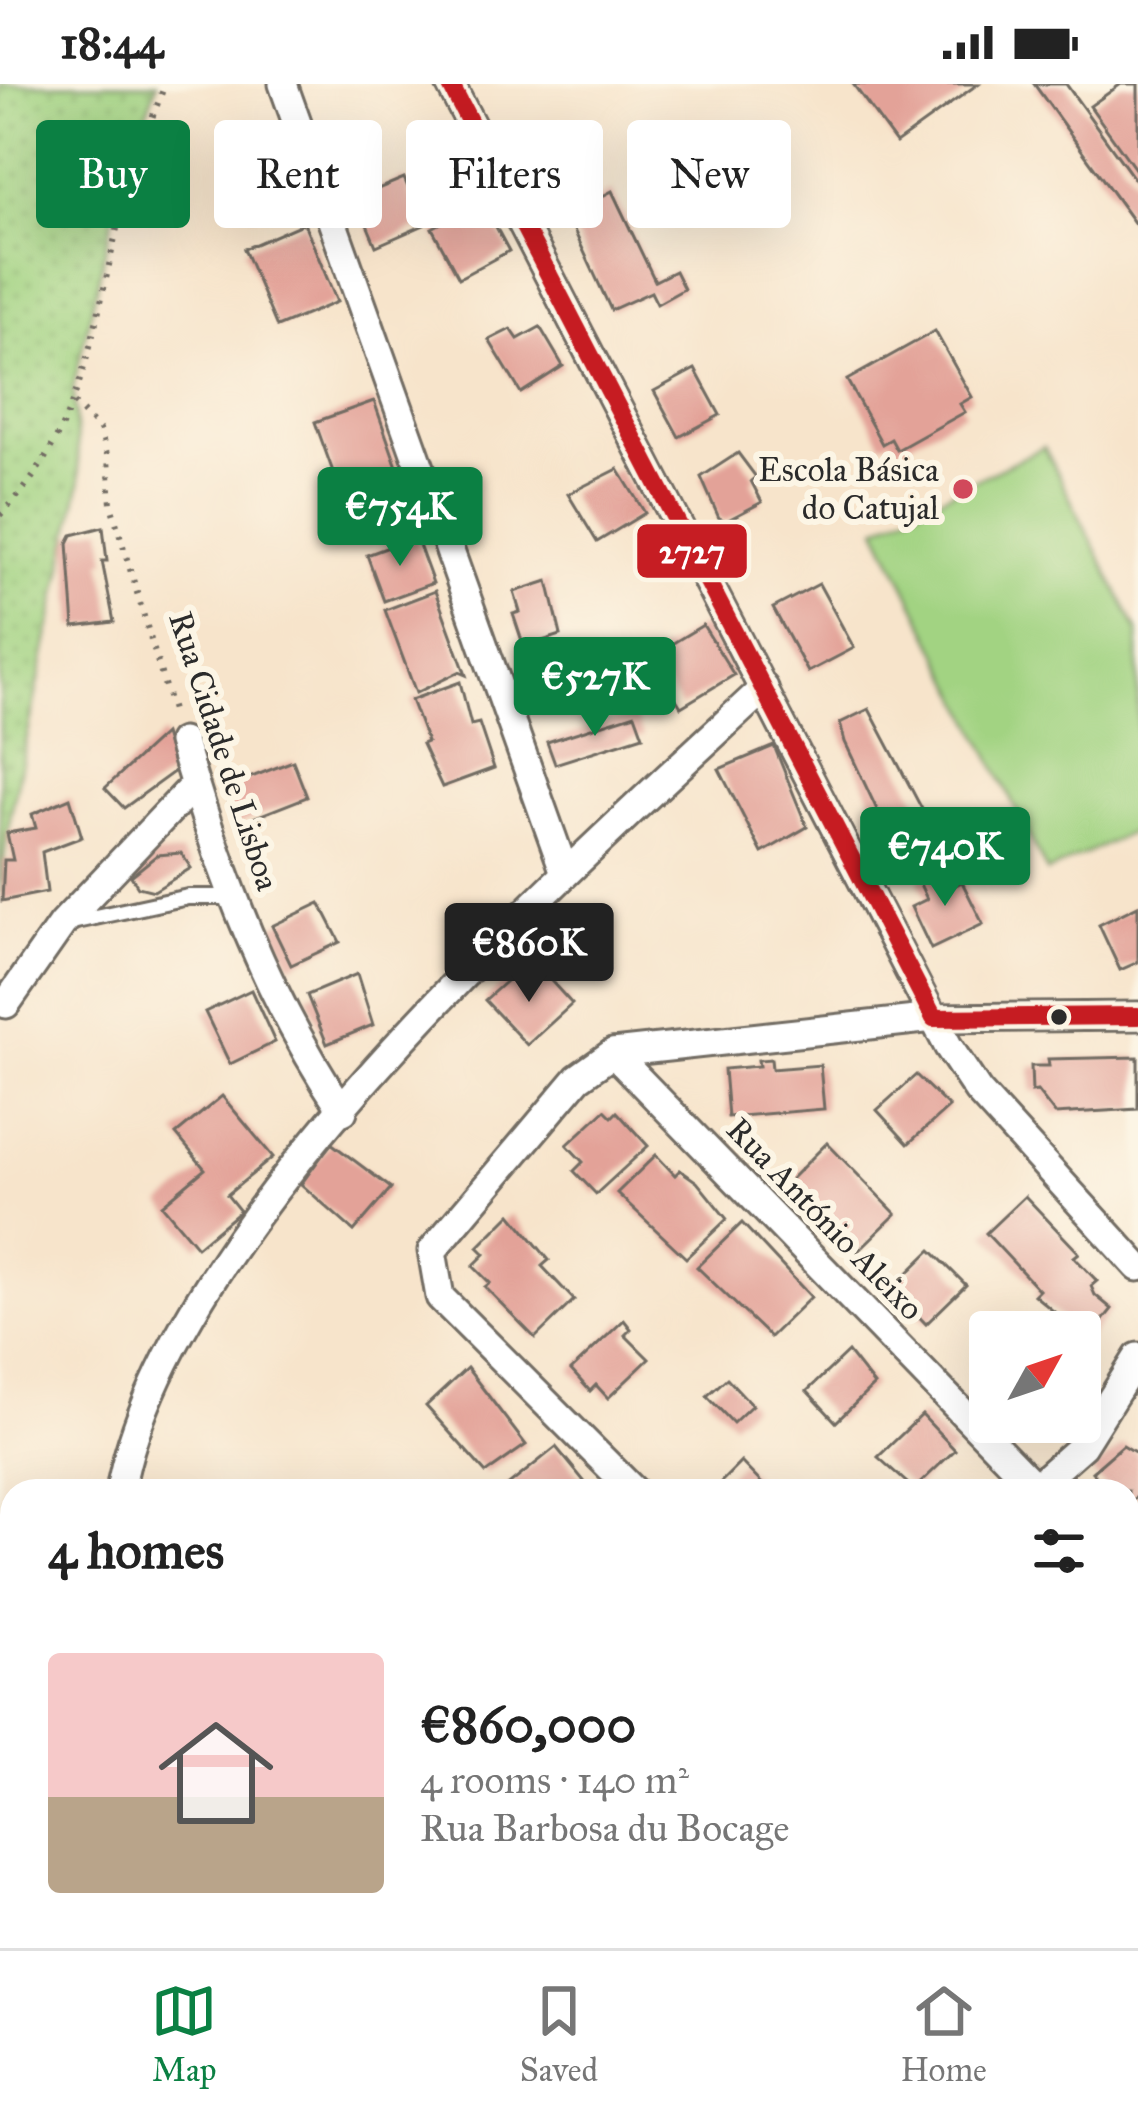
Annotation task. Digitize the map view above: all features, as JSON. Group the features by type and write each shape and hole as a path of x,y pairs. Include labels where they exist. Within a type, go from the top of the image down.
{"street":[{"path":"284,84 565,873"},
{"path":"450,84 934,1018 978,1091 1138,1267"},
{"path":"122,1479 129,1441 176,1339 239,1242 343,1112 565,873 764,688"},
{"name":"Rua Cidade de Lisboa","path":"182,742 232,897 264,974 343,1112"},
{"path":"6,1004 62,924 194,785"},
{"path":"622,1479 440,1297 433,1251 578,1078 614,1053 934,1018 1138,1016"},
{"name":"Rua António Aleixo","path":"614,1053 1023,1479"},
{"path":"1044,1479 1082,1446 1138,1357"}],"lane":[{"path":"62,924 188,897 232,897"}],"path":[{"path":"0,515 32,485 74,404 129,182 165,84"},
{"name":"Rua Cidade de Lisboa","path":"74,404 100,430 116,527 182,742"}],"green space":[{"path":"0,84 157,84 144,120 36,120 36,228 110,228 73,388 80,484 7,833 0,894"},
{"path":"1044,447 1138,632 1138,829 1047,872 877,528"}],"building":[{"path":"853,84 978,84 896,143"},
{"path":"1034,84 1066,84 1138,184 1138,228"},
{"path":"1121,84 1138,84 1138,173 1090,106"},
{"path":"404,178 406,228 417,228 376,246 368,228 382,228 382,187"},
{"path":"612,191 655,281 675,271 684,289 657,304 651,292 611,310 573,228 603,228 603,196"},
{"path":"292,228 306,228 337,302 277,327 244,249"},
{"path":"432,228 497,228 509,251 459,278"},
{"path":"540,327 563,366 521,393 489,340 511,329 518,339"},
{"path":"935,331 972,397 960,404 965,412 897,450 891,439 882,444 847,380"},
{"path":"695,369 720,415 679,437 654,391"},
{"path":"374,401 403,484 345,505 315,422"},
{"path":"738,453 756,477 751,481 762,502 726,521 719,518 701,477"},
{"path":"618,469 645,513 597,542 568,494"},
{"path":"103,527 107,561 102,561 114,622 74,627 68,543 72,535"},
{"path":"416,537 433,583 384,601 367,555"},
{"path":"548,581 561,635 542,641 545,650 533,654 530,645 524,647 513,614 520,612 514,592"},
{"path":"819,584 854,648 808,672 773,608"},
{"path":"435,591 466,675 459,672 416,693 385,610"},
{"path":"703,625 734,675 681,707 650,657"},
{"path":"460,682 471,725 479,723 494,768 442,787 422,744 427,742 411,700"},
{"path":"869,709 941,845 943,859 920,870 907,848 897,852 845,742 840,723"},
{"path":"635,714 643,736 555,764 547,742"},
{"path":"164,734 175,771 124,808 105,788"},
{"path":"774,746 807,827 762,853 719,769"},
{"path":"293,761 307,797 238,824 223,788"},
{"path":"70,798 82,837 42,852 47,892 2,901 4,860 13,860 7,833 36,828 32,814"},
{"path":"181,853 191,868 154,891 138,887 131,876 157,855"},
{"path":"947,866 956,885 962,882 983,924 931,949 911,907 927,899 918,880"},
{"path":"320,903 340,942 291,965 272,926"},
{"path":"1138,906 1138,962 1120,970 1099,925"},
{"path":"542,971 572,1004 527,1045 485,1000 514,974 525,986"},
{"path":"357,974 373,1025 327,1044 307,995"},
{"path":"251,990 275,1042 230,1064 205,1012"},
{"path":"1138,1057 1138,1109 1055,1114 1037,1091 1032,1092 1031,1066 1049,1066 1048,1059"},
{"path":"771,1059 772,1069 820,1065 824,1109 728,1117 724,1069 759,1066 758,1060"},
{"path":"916,1075 949,1107 908,1144 877,1110"},
{"path":"222,1096 273,1157 227,1195 240,1211 197,1247 162,1205 205,1169 176,1134"},
{"path":"605,1110 612,1117 617,1112 648,1146 596,1194 574,1171 583,1162 567,1145"},
{"path":"331,1143 391,1188 354,1231 301,1184"},
{"path":"827,1143 896,1214 857,1252 788,1182"},
{"path":"656,1155 675,1175 680,1170 697,1182 727,1219 686,1258 617,1193"},
{"path":"1025,1196 1079,1253 1074,1257 1097,1281 1091,1286 1095,1295 1112,1309 1101,1323 1101,1311 1053,1311 1034,1295 1039,1290 986,1233"},
{"path":"511,1214 549,1260 542,1266 574,1300 535,1338 485,1287 490,1283 473,1266 485,1254 478,1247"},
{"path":"742,1223 811,1297 770,1337 697,1267"},
{"path":"931,1250 966,1285 926,1324 892,1288"},
{"path":"624,1320 631,1329 625,1335 649,1359 608,1398 596,1385 590,1391 571,1370"},
{"path":"848,1352 874,1385 836,1422 807,1391"},
{"path":"467,1368 526,1445 486,1473 426,1406"},
{"path":"727,1378 752,1405 733,1423 707,1396"},
{"path":"922,1415 955,1450 925,1479 903,1479 878,1457"},
{"path":"1123,1445 1138,1454 1138,1479 1098,1479 1092,1472"},
{"path":"556,1447 582,1479 516,1479"},
{"path":"741,1462 757,1479 724,1479"}],"transit line":[{"name":"2727","path":"450,84 934,1018"},
{"name":"2727","path":"934,1018 1138,1016"}],"place":[{"name":"Escola Básica do Catujal","path":"963,489"}]}
